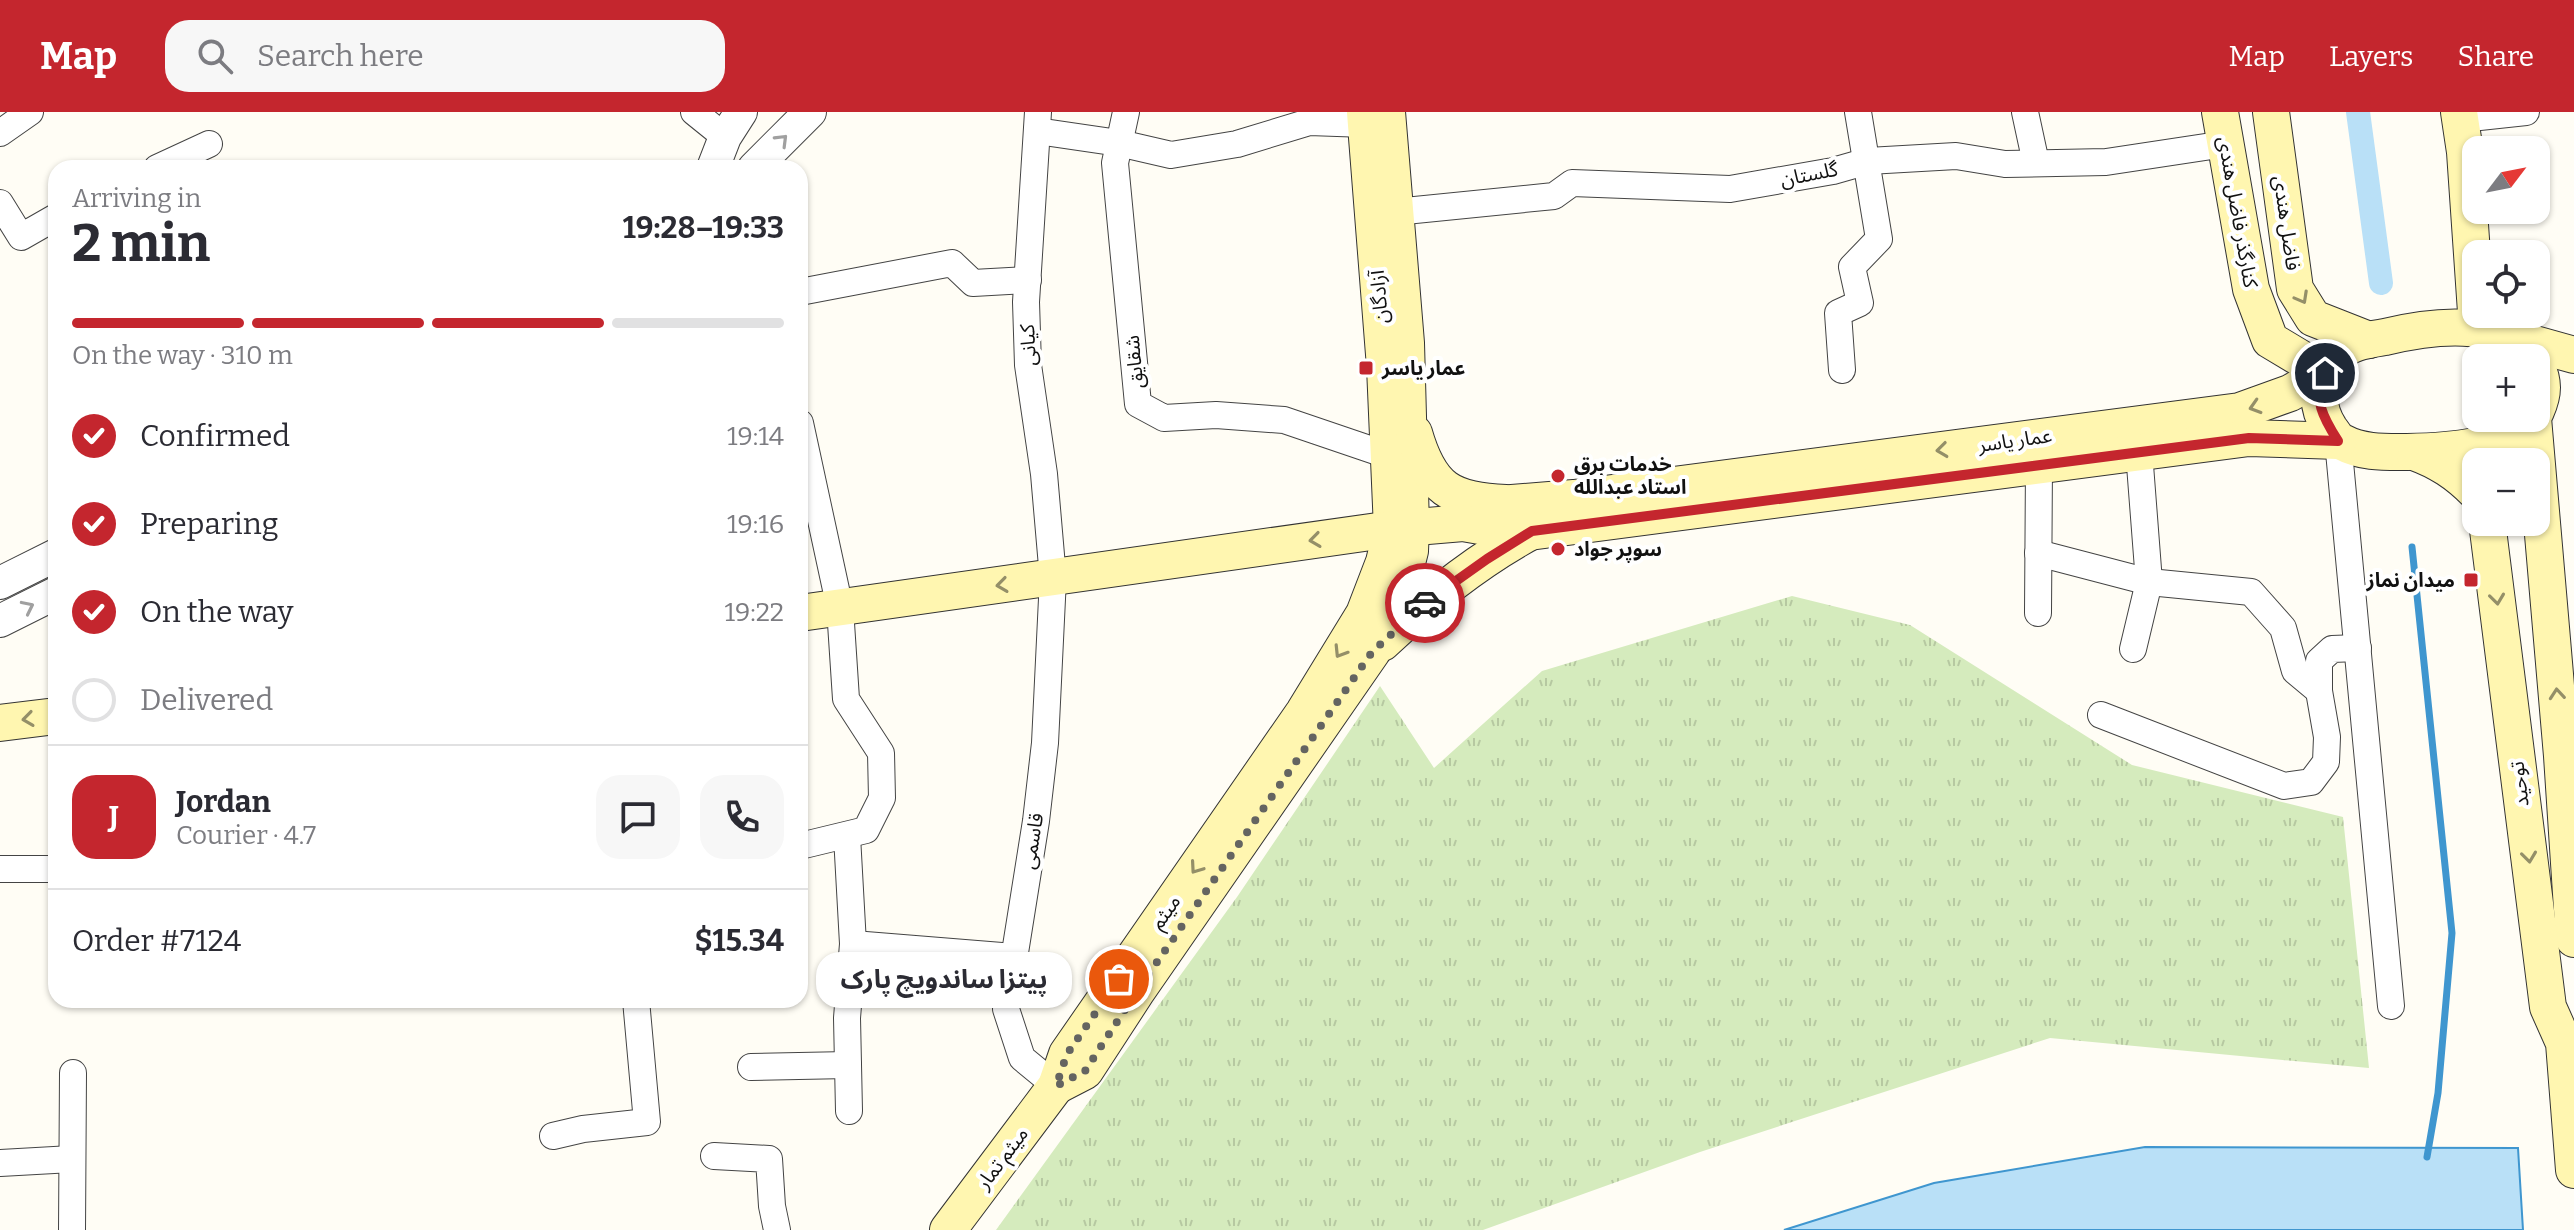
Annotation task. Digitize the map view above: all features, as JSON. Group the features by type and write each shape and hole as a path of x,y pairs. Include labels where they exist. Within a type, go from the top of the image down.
{"main road":[{"name":"فاضل هندی","path":"2271,112 2295,289 2313,318 2369,340"},
{"name":"آزادگان","path":"1373,116 1395,212 1406,343 1408,413 1402,528"},
{"name":"آزادگان","path":"1373,116 1387,455 1402,528"},
{"path":"2460,116 2475,240"},
{"name":"کنارگذر فاضل هندی","path":"2223,128 2251,289 2270,340 2325,373"},
{"path":"2462,327 2422,329 2348,346 2330,363 2325,373 2318,399 2325,422 2338,441 2379,452 2412,452 2493,443 2517,432"},
{"path":"2493,328 2522,344"},
{"path":"2498,328 2574,355"},
{"name":"عمار یاسر","path":"1522,517 1574,498 2240,411 2278,398 2325,373"},
{"path":"2550,408 2574,396"},
{"path":"1372,652 1426,602 1511,542 1522,517 1461,498 1442,487 1428,468 1408,413"},
{"path":"2536,432 2574,939"},
{"name":"عمار یاسر","path":"1522,517 2039,465 2249,438 2338,441"},
{"path":"2412,452 2439,461 2462,478"},
{"name":"عمار یاسر","path":"808,612 1402,528 1463,523 1520,533 1522,517"},
{"name":"میثم","path":"1056,1086 1085,1071 1372,652 1401,582 1410,551 1402,528"},
{"name":"میثم","path":"1056,1086 1067,1054 1304,712 1364,614 1384,562 1402,528"},
{"name":"توحید","path":"2489,536 2548,1007 2569,1032 2572,1155"},
{"path":"0,723 48,717"},
{"name":"میثم تمار","path":"948,1230 1056,1086"}],"street":[{"path":"0,133 30,112"},
{"path":"694,112 733,125 717,160"},
{"path":"762,160 810,112"},
{"name":"شقایق","path":"1126,112 1115,163 1138,404 1164,418 1216,415 1284,420 1387,455"},
{"path":"1842,370 1838,313 1860,303 1852,267 1879,239 1858,112"},
{"path":"2025,112 2036,163"},
{"path":"2460,116 2526,112"},
{"path":"1038,121 1171,155 1237,144 1309,122 1373,116"},
{"name":"کیانی","path":"1038,121 1026,302 1028,365 1044,474 1053,578"},
{"name":"گلستان","path":"1395,212 1554,196 1572,183 1730,189 1833,171 1868,161 1956,156 2005,164 2106,162 2223,128"},
{"path":"174,160 209,144"},
{"path":"0,203 21,237 48,222"},
{"path":"808,290 952,263 973,283 1028,280"},
{"path":"2338,441 2391,1006"},
{"path":"2133,649 2149,582 2139,452"},
{"path":"808,460 840,608 846,699 881,753 882,798 866,830 808,844"},
{"path":"2038,613 2039,465"},
{"path":"2038,553 2149,582 2251,592 2283,628 2295,671 2319,691"},
{"path":"0,583 48,559"},
{"name":"قاسمی","path":"1053,578 1045,743 1036,821 1006,1009 1022,1058 1056,1086"},
{"path":"0,621 48,597"},
{"path":"2101,715 2284,786 2311,782 2326,762 2327,737 2319,691 2319,661 2332,649 2358,648"},
{"path":"847,836 853,944 847,1018 849,1111"},
{"path":"0,869 48,869"},
{"path":"853,944 1014,957"},
{"path":"553,1136 583,1129 647,1122 637,1008"},
{"path":"751,1067 848,1065"},
{"path":"72,1230 73,1073"},
{"path":"714,1156 769,1159 777,1230"},
{"path":"0,1163 72,1159"}],"green space":[{"path":"1792,596 1910,625 2132,765 2343,817 2369,1068 2050,1038 1700,1152 1483,1230 996,1230 1237,897 1380,686 1434,768 1542,671"}],"water":[{"path":"2145,1147 2518,1148 2523,1230 1784,1230 1934,1183"}],"waterway":[{"path":"2358,112 2381,283"},
{"path":"2412,547 2452,933 2438,1093 2427,1157"}],"way so far":[{"path":"1119,979 1067,1054 1056,1086 1085,1071 1372,652 1425,603"}],"place":[{"name":"عمار یاسر","path":"1366,368"},
{"name":"خدمات برق استاد عبدالله","path":"1558,476"},
{"name":"سوپر جواد","path":"1558,549"},
{"name":"میدان نماز","path":"2471,580"},
{"name":"پیتزا ساندویچ پارک","path":"1119,979"}],"route":[{"path":"1425,603 1511,542 1532,531 2249,438 2338,441 2325,422 2318,399 2325,373"}]}
